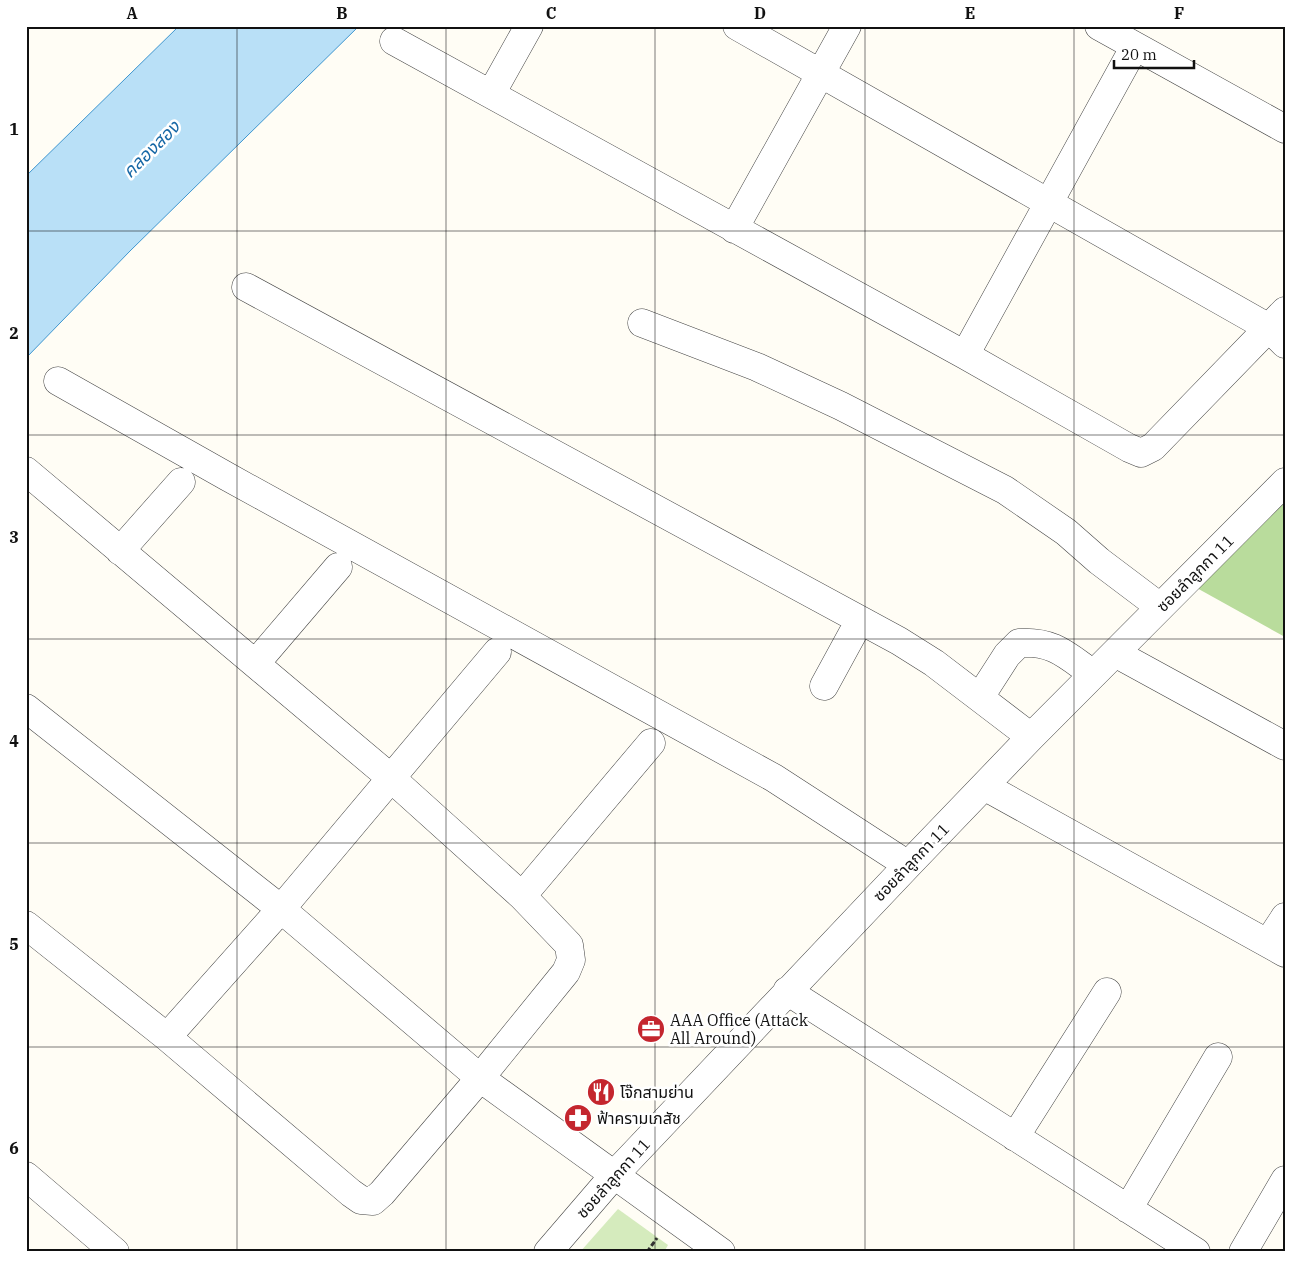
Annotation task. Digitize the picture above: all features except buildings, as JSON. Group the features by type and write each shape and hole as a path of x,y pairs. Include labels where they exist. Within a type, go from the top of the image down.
{"street":[{"path":"491,94 529,26"},
{"path":"394,41 1141,453 1153,447 1279,328 1048,203 737,26"},
{"path":"734,229 848,26"},
{"path":"1099,26 1285,129"},
{"path":"965,355 1135,46"},
{"path":"246,287 899,641 934,662 1031,737"},
{"path":"642,323 757,366 841,406 1005,490 1066,532 1099,561 1160,607"},
{"path":"58,381 774,778 908,864"},
{"path":"26,471 391,778 522,896 569,945 570,960 566,972 480,1078 382,1193 373,1201 361,1200 351,1194 167,1037 26,924"},
{"path":"120,551 181,482"},
{"name":"ซอยลำลูกกา 11","path":"548,1252 614,1174 908,864 1093,674 1285,482"},
{"path":"256,663 338,566"},
{"path":"824,686 860,620"},
{"path":"980,697 1007,655 1019,643 1035,642 1055,648 1093,674"},
{"path":"167,1037 281,909 497,652"},
{"path":"1115,653 1285,746"},
{"path":"26,708 281,909 480,1078 721,1252"},
{"path":"522,896 651,743"},
{"path":"984,786 1277,948 1285,917"},
{"path":"787,992 1196,1252"},
{"path":"1015,1137 1107,992"},
{"path":"1128,1209 1218,1057"},
{"path":"26,1176 115,1252"},
{"path":"1243,1252 1285,1180"}],"green space":[{"path":"1285,483 1285,637 1186,582"},
{"path":"618,1209 668,1245 664,1252 580,1252"}],"water":[{"name":"คลองสอง","path":"179,26 359,26 130,251 26,358 26,176"}],"place":[{"name":"AAA Office (Attack All Around)","path":"651,1029"},
{"name":"โจ๊กสามย่าน","path":"601,1092"},
{"name":"ฟ้าครามเภสัช","path":"578,1118"}]}
